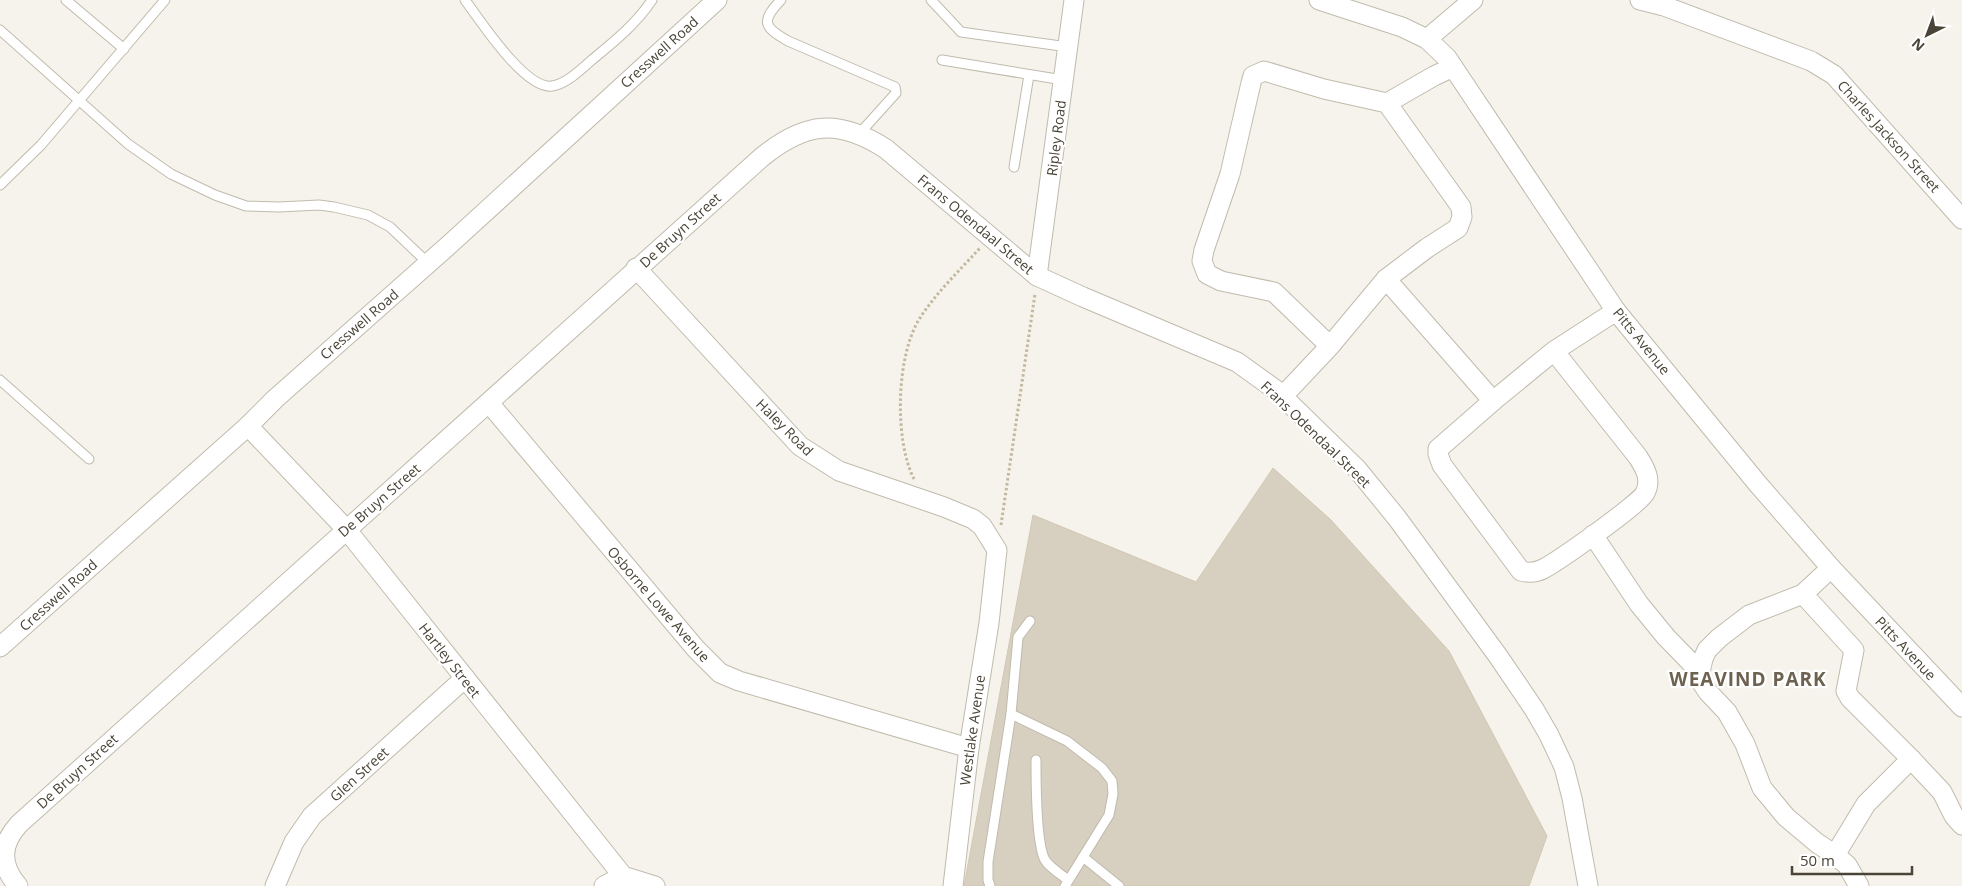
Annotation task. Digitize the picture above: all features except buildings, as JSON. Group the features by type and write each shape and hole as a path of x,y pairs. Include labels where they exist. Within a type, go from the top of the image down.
{"street":[{"name":"Cresswell Road","path":"0,647 248,426 275,399 428,263 717,0"},
{"name":"Ripley Road","path":"1038,276 1074,0"},
{"name":"Pitts Avenue","path":"1319,0 1402,27 1427,39 1447,58 1616,311 1757,483 1831,568 1962,707"},
{"path":"1427,39 1473,0"},
{"name":"Charles Jackson Street","path":"1640,0 1664,6 1784,51 1811,62 1834,75 1962,219"},
{"path":"1388,103 1453,67"},
{"path":"1282,397 1330,346 1386,279 1458,228 1462,217 1461,207 1388,103 1264,71 1253,76 1230,174 1202,261 1207,274 1220,281 1274,292 1330,346"},
{"name":"Frans Odendaal Street","path":"762,157 793,135 809,129 835,128 859,134 886,149 1038,276 1237,362 1282,397 1357,470 1397,518 1498,656 1534,709 1564,767 1572,798 1588,886"},
{"name":"De Bruyn Street","path":"18,886 5,871 2,849 7,838 19,824 346,529 490,403 636,268 762,157"},
{"name":"Haley Road","path":"636,268 800,446 839,471 973,519 986,532 997,550"},
{"path":"1386,279 1493,401"},
{"path":"1554,351 1638,457 1647,474 1648,484 1642,498 1593,535 1543,569 1533,572 1521,571 1446,471 1438,458 1438,449 1554,351 1616,311"},
{"name":"Osborne Lowe Avenue","path":"490,403 661,609 720,673 739,682 968,748"},
{"name":"Hartley Street","path":"248,426 346,529 623,876"},
{"path":"1593,535 1640,604 1666,637 1700,672"},
{"name":"Westlake Avenue","path":"953,886 968,748 989,623 997,550"},
{"path":"1831,568 1803,594 1749,615 1727,632 1707,650 1700,672 1700,680 1727,712 1742,738 1762,788 1786,817 1817,843 1848,865 1859,886"},
{"path":"1803,594 1854,650 1846,691 1850,698 1942,792 1954,816 1962,825"},
{"name":"Glen Street","path":"274,886 294,842 312,816 464,678"},
{"path":"1835,854 1866,804 1911,759"},
{"path":"604,886 623,876 655,886"}],"lane":[{"path":"66,0 124,49"},
{"path":"0,185 41,145 165,0"},
{"path":"465,0 519,70 541,85 549,86 554,86 570,77 622,36 638,19 650,1"},
{"path":"781,0 768,13 766,22 775,34 895,87 896,93 859,134"},
{"path":"931,0 960,32 1068,46"},
{"path":"0,30 128,144 154,164 196,187 246,206 319,205 354,211 390,227 428,263"},
{"path":"942,60 1063,80"},
{"path":"1014,167 1029,75"},
{"path":"0,380 89,459"},
{"path":"990,886 988,862 1011,714 1018,637 1030,621"},
{"path":"1011,714 1067,741 1084,752 1102,768 1112,781 1113,794 1109,815 1067,883 1048,864 1042,851 1036,784 1036,760"},
{"path":"1083,858 1119,886"}],"path":[{"path":"924,500 907,465 901,432 900,408 906,351 914,328 920,318 990,236"},
{"path":"997,550 1038,276"}],"district":[{"name":"WEAVIND PARK","path":"1748,679"}]}
